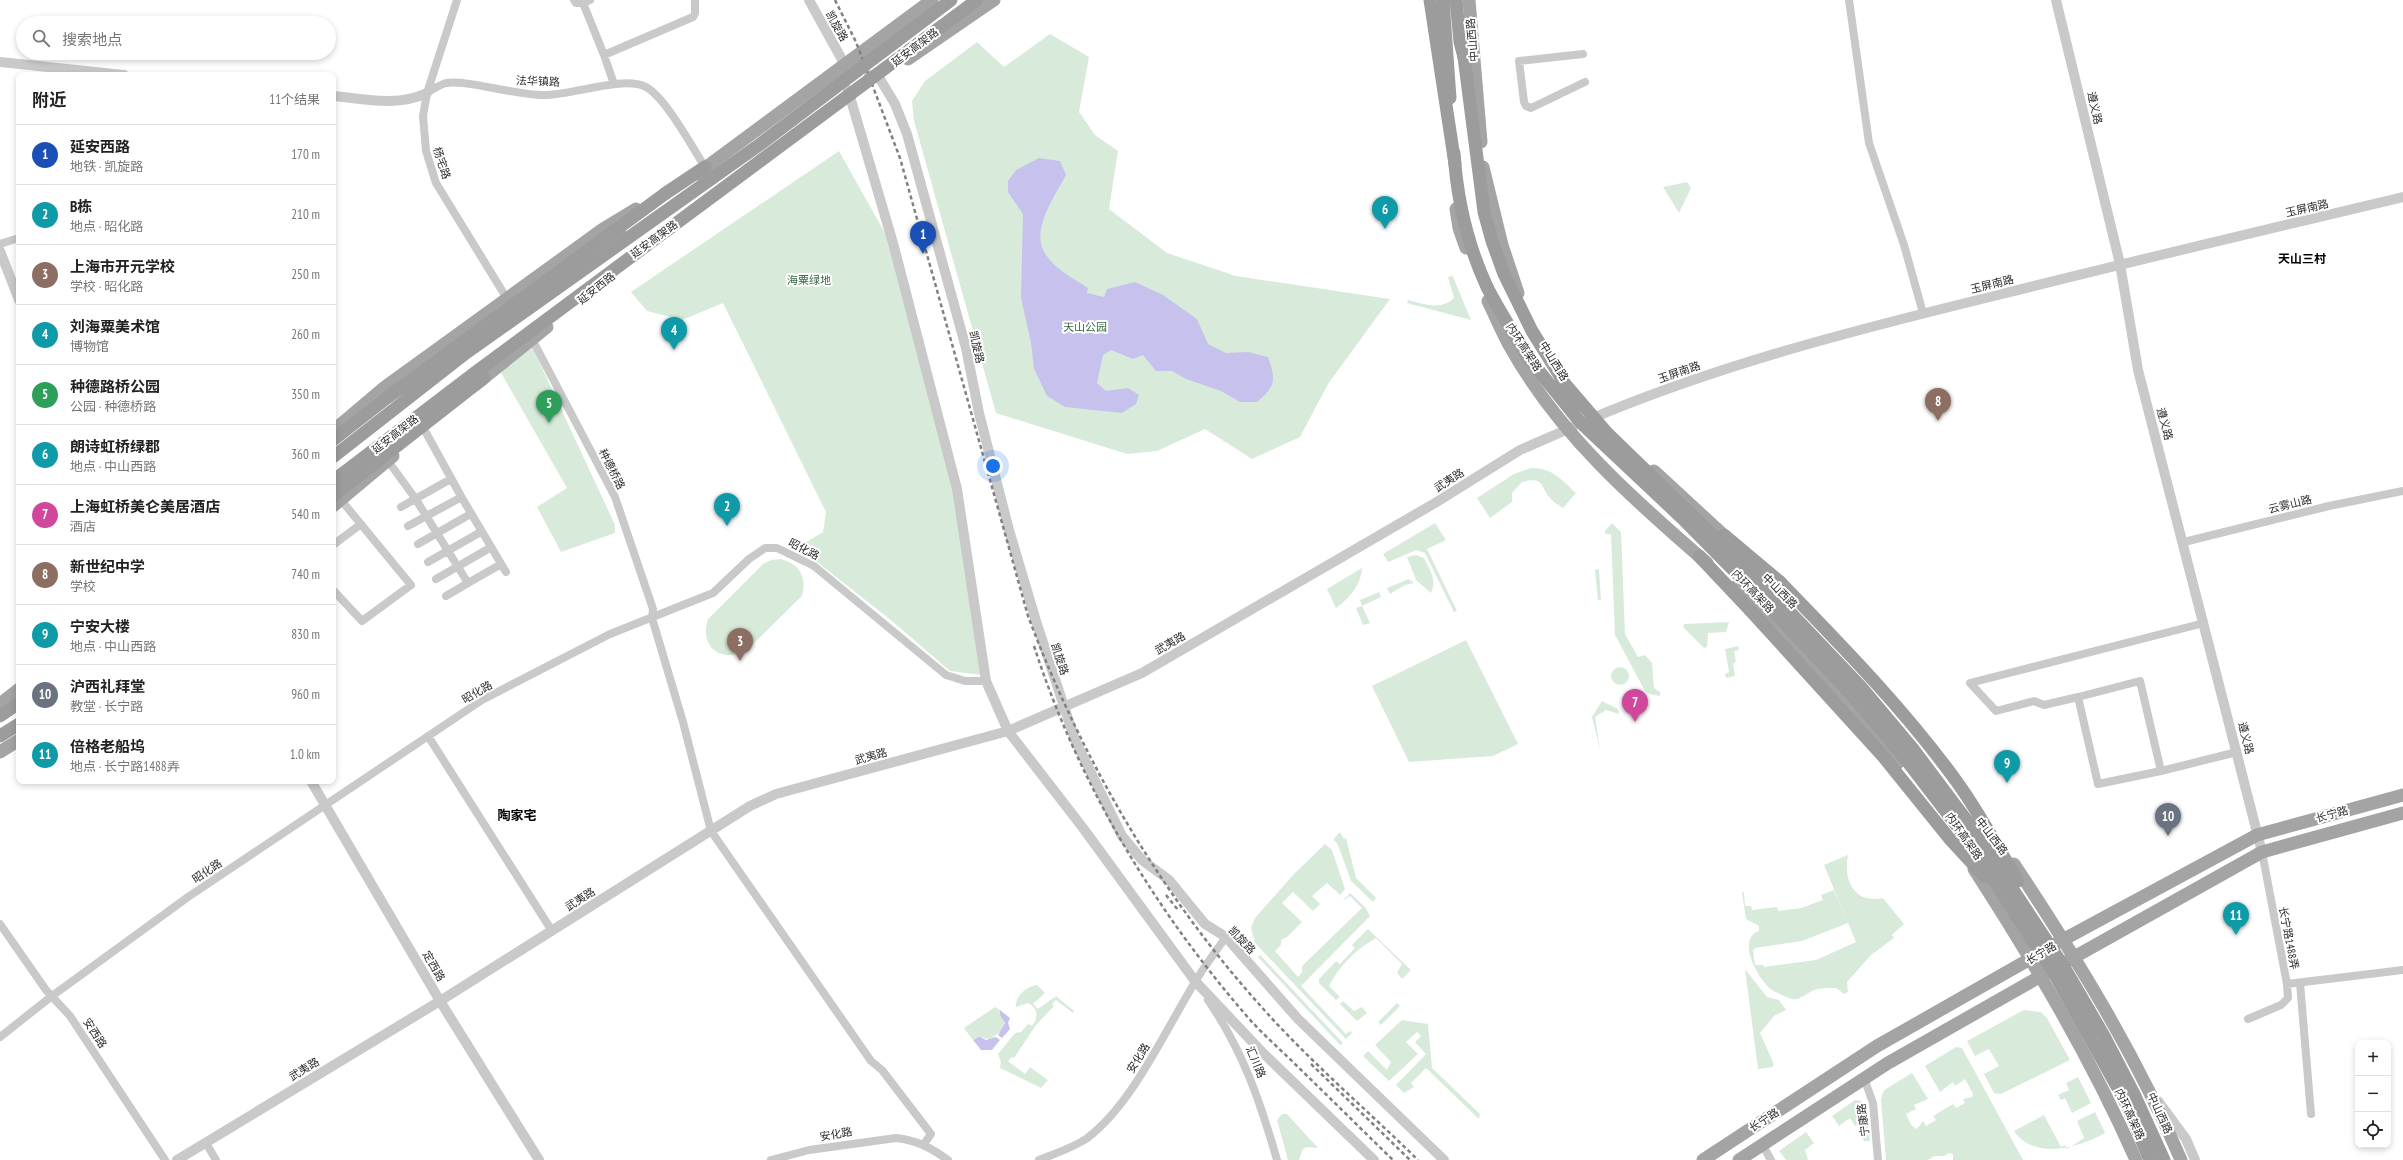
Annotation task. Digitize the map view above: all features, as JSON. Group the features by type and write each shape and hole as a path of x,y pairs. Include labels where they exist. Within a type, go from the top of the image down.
{"highway":[{"name":"延安高架路","path":"336,455 466,353 759,145 951,0"},
{"name":"延安高架路","path":"336,479 476,372 977,0"},
{"path":"1430,0 1454,164"},
{"name":"内环高架路","path":"1443,0 1454,164 1467,230 1476,260 1488,288 1527,356 1580,422 1682,518 1852,695 1904,757 1964,835 2054,973 2124,1099 2150,1160"},
{"name":"内环高架路","path":"1456,0 1460,42 1464,57 1484,212 1492,241 1504,274 1532,331 1566,384 1607,433 1765,586 1870,698 1913,749 1973,829 2064,967 2104,1036 2134,1094 2164,1160"},
{"path":"1464,0 1464,57"},
{"path":"336,438 666,193 706,167"},
{"path":"336,500 484,378"},
{"path":"1724,535 1780,582 1861,666 1908,720 1958,783 2025,893 2064,967"},
{"path":"1699,556 1882,755 1949,838 2006,899"},
{"path":"0,716 16,705"},
{"path":"0,735 16,724"}],"main road":[{"path":"336,450 518,316 743,138 845,65 924,4 932,0"},
{"name":"延安西路","path":"921,49 947,23 977,0"},
{"name":"延安西路","path":"336,487 484,378 532,339 761,162 921,49 994,0"},
{"path":"1435,0 1451,173 1459,228 1471,265 1512,350 1538,390 1588,453 1699,556 1752,602 1876,735 1963,852 2041,976 2081,1048 2136,1160"},
{"name":"中山西路","path":"1469,0 1482,165 1502,245 1516,288 1536,332 1565,379 1593,418 1724,535 1828,641 1918,741 2006,852 2064,939 2118,1030 2148,1086 2181,1160"},
{"path":"743,138 761,162"},
{"path":"336,429 386,387 602,229 706,167"},
{"path":"383,461 424,429 484,378"},
{"path":"0,704 16,691"},
{"path":"0,752 16,742"},
{"name":"长宁路","path":"1703,1160 1877,1046 2064,939 2257,835 2403,795"},
{"name":"长宁路","path":"1739,1160 1864,1078 2041,976 2262,852 2403,813"}],"street":[{"name":"杨宅路","path":"457,0 427,93 423,116 424,136 430,167 436,183 518,316"},
{"path":"574,0 576,3 586,1 614,84"},
{"path":"604,55 693,17 695,13 695,0"},
{"name":"凯旋路","path":"809,0 845,65 849,100 893,243 957,489 986,681 1008,731 1197,979 1262,1052 1374,1160"},
{"path":"1849,0 1869,143 1904,245 1923,313"},
{"name":"遵义路","path":"2056,0 2120,264 2138,370 2184,542 2262,852"},
{"path":"1583,54 1519,60 1524,102 1526,106 1531,108 1585,82"},
{"path":"0,62 85,72"},
{"path":"845,65 880,79"},
{"name":"凯旋路","path":"880,79 895,104 907,134 966,348 979,413 1009,530 1063,706 1075,740 1122,836 1142,860 1170,880 1205,924 1226,937 1298,1018 1444,1160"},
{"name":"法华镇路","path":"336,96 395,102 408,101 445,84 468,85 521,94 543,95 585,91 614,84 631,82 646,88 659,97 706,167"},
{"name":"玉屏南路","path":"1593,418 1668,388 1820,339 2120,264 2403,198"},
{"path":"0,244 16,239"},
{"path":"0,250 16,292"},
{"name":"种德桥路","path":"532,339 614,497 653,609 652,618 683,722 711,831"},
{"name":"武夷路","path":"177,1160 440,1001 750,806 776,794 1008,731 1142,673 1435,503 1520,450 1593,418"},
{"path":"424,429 462,498 506,572"},
{"path":"383,461 415,499 468,583"},
{"path":"401,507 448,480"},
{"name":"云雾山路","path":"2184,542 2329,506 2403,491"},
{"path":"408,526 458,499"},
{"path":"336,500 361,524 411,585 359,623 336,594"},
{"path":"418,544 467,516"},
{"path":"336,543 361,524"},
{"path":"428,562 479,533"},
{"name":"昭化路","path":"0,1037 52,996 188,897 482,700 610,634 713,593 749,559 765,548 777,548 814,566 946,675 965,681 986,681"},
{"path":"436,579 488,550"},
{"path":"446,596 496,567"},
{"path":"2161,771 2140,681 2044,705 2034,701 1996,711 1970,683 2204,623"},
{"path":"2078,697 2098,784 2161,771 2237,752"},
{"path":"428,736 552,931"},
{"name":"定西路","path":"313,784 440,1001 540,1160"},
{"path":"711,831 870,1061 882,1070 931,1134 924,1144"},
{"name":"长宁路1488弄","path":"2262,852 2287,984 2403,970"},
{"name":"安西路","path":"0,924 52,996 70,1016 165,1160"},
{"name":"安化路","path":"1039,1160 1072,1146 1097,1129 1138,1079 1197,979 1226,937"},
{"path":"1197,979 1381,1160"},
{"name":"汇川路","path":"1197,979 1239,1051 1252,1080 1277,1160"},
{"path":"2300,983 2311,1114"},
{"path":"2248,1019 2281,1005 2288,998 2287,984"},
{"name":"宁康路","path":"1864,1078 1873,1103 1878,1160"},
{"path":"2148,1086 2186,1139 2195,1160"},
{"name":"安化路","path":"771,1160 809,1150 881,1138 909,1139 924,1144 948,1160"},
{"path":"206,1143 216,1160"},
{"path":"1762,1144 1771,1160"}],"green space":[{"name":"天山公园","path":"1050,34 1089,57 1079,112 1095,135 1118,151 1109,209 1167,253 1236,276 1390,299 1328,384 1300,437 1252,459 1205,429 1157,451 1127,454 996,413 914,121 912,101 925,81 977,42 1004,67"},
{"name":"海粟绿地","path":"839,151 890,242 956,489 981,675 950,671 892,621 798,547 823,532 826,512 723,303 682,320 647,311 631,292"},
{"path":"1687,182 1691,188 1679,213 1663,187"},
{"path":"1451,272 1471,320 1407,303 1408,300 1426,305 1438,305 1449,302 1454,298 1448,277 1452,276"},
{"path":"531,344 615,525 615,533 561,552 537,507 567,488 500,371"},
{"path":"1531,468 1538,468 1556,475 1576,493 1563,508 1551,499 1541,484 1535,480 1522,482 1512,493 1512,502 1490,518 1477,498 1514,474"},
{"path":"1435,523 1446,540 1427,549 1457,611 1454,612 1425,553 1416,550 1388,562 1383,554"},
{"path":"1612,523 1621,532 1625,634 1638,657 1645,655 1652,663 1654,688 1660,692 1660,696 1649,694 1645,691 1615,635 1611,534 1605,534 1605,531"},
{"path":"1416,555 1424,558 1430,571 1433,579 1433,588 1431,593 1416,580 1407,557"},
{"path":"781,559 793,564 803,577 804,583 802,596 747,650 729,655 721,654 714,650 707,638 706,629 708,619 763,564 771,560"},
{"path":"1362,568 1354,591 1336,608 1327,589"},
{"path":"1599,569 1601,600 1598,600 1595,570"},
{"path":"1409,579 1414,583 1405,585 1390,594 1387,588"},
{"path":"1379,592 1381,597 1362,606 1360,600"},
{"path":"1362,606 1370,623 1363,625 1356,608"},
{"path":"1729,622 1726,632 1708,633 1707,647 1704,648 1683,627 1684,624"},
{"path":"1466,640 1518,744 1493,756 1409,762 1372,686"},
{"path":"1738,646 1739,650 1734,651 1736,661 1733,664 1735,676 1726,678 1725,674 1729,672 1725,649"},
{"path":"1620,667 1626,670 1629,676 1626,682 1620,685 1614,682 1611,676 1614,670"},
{"path":"1602,701 1618,709 1619,714 1606,710 1595,717 1600,749 1592,717"},
{"path":"1340,832 1344,839 1346,838 1356,878 1376,898 1373,902 1351,881 1338,845 1334,840"},
{"path":"1325,844 1332,850 1345,889 1340,895 1327,883 1312,896 1320,904 1313,911 1293,892 1282,903 1302,922 1287,937 1281,940 1281,945 1275,951 1298,977 1302,972 1302,966 1362,908 1350,896 1342,902 1350,893 1365,907 1370,916 1301,986 1346,1034 1350,1031 1352,1033 1346,1039 1255,943 1251,928 1255,918 1294,874"},
{"path":"1848,855 1847,873 1853,888 1858,894 1865,897 1873,899 1883,898 1904,924 1892,935 1894,938 1871,955 1847,982 1848,992 1844,994 1836,988 1819,989 1795,999 1779,994 1772,990 1761,978 1752,960 1749,951 1749,942 1752,935 1759,931 1759,926 1746,919 1742,893 1744,892 1745,906 1751,906 1752,910 1777,907 1778,911 1801,908 1823,900 1821,895 1834,890 1848,923 1802,941 1755,948 1753,951 1755,965 1763,965 1764,967 1816,960 1856,942 1824,865"},
{"path":"1368,929 1411,970 1402,979 1397,973 1402,964 1376,938 1355,953 1333,978 1329,986 1340,997 1336,1000 1319,983 1319,979 1336,961 1340,964 1355,948 1352,945"},
{"path":"1260,955 1343,1043 1340,1045 1258,957"},
{"path":"1745,969 1767,997 1779,1000 1786,1010 1775,1015 1760,1033 1773,1062 1773,1067 1758,1069"},
{"path":"1037,985 1045,993 1033,1004 1038,1009 1056,996 1074,1011 1073,1013 1056,1000 1052,1004 1054,1006 1036,1025 1014,1058 1012,1057 1008,1061 1025,1074 1030,1067 1048,1080 1041,1088 1000,1068 1001,1062 998,1054 1015,1033 1021,1032 1028,1024 1032,1026 1034,1023 1036,1011 1032,1005 1028,1003 1016,1007 1016,1003 1022,992 1029,987"},
{"path":"1343,1001 1354,1011 1362,1007 1367,1013 1357,1021 1340,1004"},
{"path":"1397,1003 1400,1006 1381,1025 1378,1022"},
{"path":"995,1007 1000,1010 1000,1015 1005,1020 1003,1029 991,1039 977,1038 973,1040 964,1028"},
{"path":"2024,1010 2041,1012 2047,1018 2070,1060 2001,1094 1994,1093 1984,1074 1999,1066 1989,1049 1975,1056 1967,1041"},
{"path":"1402,1020 1428,1024 1432,1068 1480,1114 1479,1119 1426,1068 1411,1083 1414,1087 1404,1093 1396,1085 1426,1054 1415,1042 1421,1036 1417,1032 1406,1042 1418,1054 1389,1081 1363,1056 1368,1051 1387,1070 1391,1062 1375,1045"},
{"path":"1956,1047 1962,1048 2023,1160 1953,1160 1953,1154 1949,1153 1944,1156 1934,1156 1928,1160 1886,1160 1881,1100 1883,1092 1886,1089 1912,1073 1928,1099 1914,1105 1916,1109 1906,1114 1912,1126 1917,1129 1923,1121 1926,1126 1936,1120 1933,1116 1953,1104 1956,1108 1965,1103 1963,1099 1972,1097 1973,1094 1965,1079 1955,1086 1953,1082 1940,1092 1925,1066"},
{"path":"2078,1077 2091,1103 2072,1113 2065,1098 2061,1100 2058,1095 2069,1090 2066,1083"},
{"path":"1855,1100 1862,1101 1866,1105 1870,1141 1864,1141 1858,1125 1855,1126 1850,1118 1839,1126 1832,1116"},
{"path":"2095,1112 2105,1133 2081,1144 2071,1146 2084,1138 2077,1121"},
{"path":"1282,1114 1287,1114 1318,1148 1307,1147 1303,1149 1299,1160 1288,1160 1277,1120"},
{"path":"2044,1115 2061,1147 2065,1145 2066,1147 2044,1149 2033,1146 2022,1140 2014,1131"},
{"path":"1806,1132 1814,1143 1805,1150 1808,1160 1786,1160 1779,1151"}],"shaded area":[{"path":"1039,158 1060,161 1066,175 1050,203 1042,225 1040,236 1046,255 1054,265 1088,288 1087,293 1104,297 1107,289 1135,282 1163,295 1197,319 1208,344 1226,353 1248,352 1268,357 1273,382 1268,391 1257,402 1240,402 1221,391 1186,379 1172,371 1156,371 1143,355 1133,359 1111,350 1103,355 1097,383 1106,391 1128,388 1139,395 1136,404 1122,413 1065,407 1047,396 1034,369 1031,343 1021,298 1023,214 1008,192 1008,181 1016,170"},
{"path":"1000,1010 1010,1018 1008,1023 1010,1029 1002,1038 998,1035 1005,1023 1000,1015"},
{"path":"979,1037 986,1040 996,1037 1000,1040 992,1050 981,1050 973,1040"}],"railway":[{"path":"835,0 856,42 900,158 1028,616 1049,669 1072,720 1125,820 1155,869 1187,915 1222,960 1258,1003 1296,1044 1418,1160"},
{"path":"1034,646 1072,746 1096,794 1121,840 1149,886 1179,930 1211,973 1251,1021 1393,1160"},
{"path":"1166,895 1178,910"},
{"path":"1311,1064 1410,1160"}],"place":[{"name":"朗诗虹桥绿郡","path":"1385,229"},
{"name":"延安西路","path":"923,254"},
{"name":"刘海粟美术馆","path":"674,350"},
{"name":"新世纪中学","path":"1938,421"},
{"name":"种德路桥公园","path":"549,423"},
{"name":"B栋","path":"727,526"},
{"name":"上海市开元学校","path":"740,661"},
{"name":"上海虹桥美仑美居酒店","path":"1635,722"},
{"name":"宁安大楼","path":"2007,783"},
{"name":"沪西礼拜堂","path":"2168,836"},
{"name":"倍格老船坞","path":"2236,935"}],"district":[{"name":"天山三村","path":"2302,258"},
{"name":"陶家宅","path":"517,815"}]}
